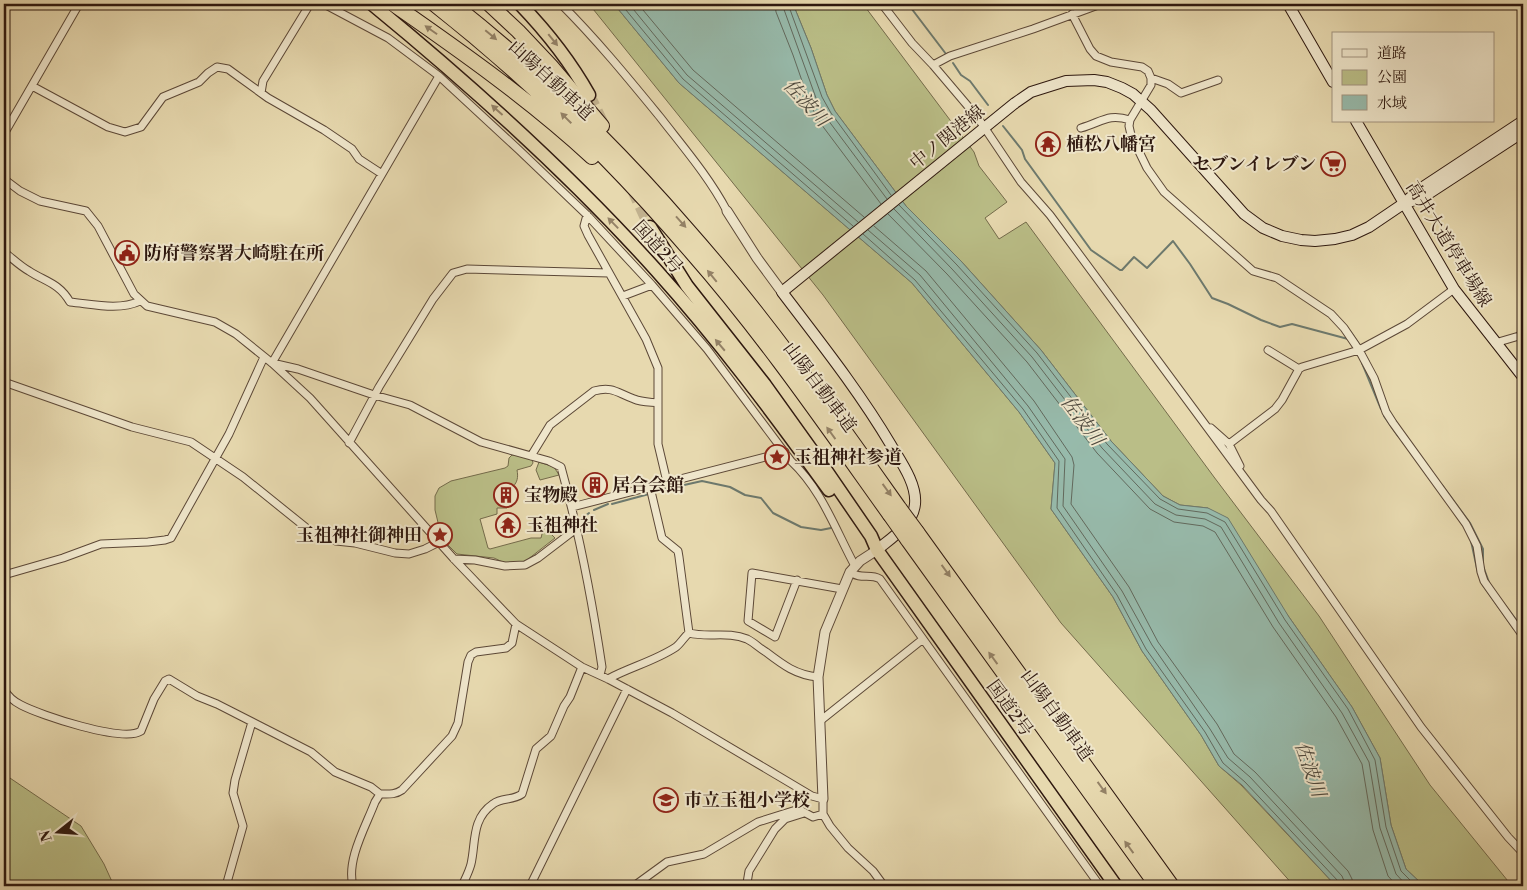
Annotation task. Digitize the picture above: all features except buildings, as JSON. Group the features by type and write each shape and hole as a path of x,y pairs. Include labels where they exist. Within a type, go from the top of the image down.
{"highway":[{"name":"国道2号","path":"372,4 436,56 501,113 560,170 649,262 739,368 866,540 877,550"},
{"path":"393,4 462,51 526,100 596,160 694,254"},
{"name":"山陽自動車道","path":"434,4 501,59 561,114 618,171 694,254 895,512 1172,886"},
{"name":"山陽自動車道","path":"453,4 510,51 572,108 658,196 699,243 763,322 895,512"},
{"path":"489,4 551,66 644,172 658,196"},
{"path":"520,4 558,46 589,95"},
{"name":"国道2号","path":"650,227 687,286 765,385 823,466 871,536 877,550 1116,886"},
{"name":"山陽自動車道","path":"912,535 1157,886"}],"main road":[{"path":"1288,4 1332,80"},
{"name":"中ノ関港線","path":"782,292 1031,92 1066,81 1094,80 1107,82 1122,88 1142,101 1244,214 1263,228 1282,236 1315,241 1352,235 1369,227 1403,204 1420,189 1523,121"},
{"name":"高井大道停車場線","path":"1357,122 1454,289 1523,377"},
{"name":"中ノ関港線","path":"1403,204 1425,196 1523,132"},
{"path":"782,292 876,419 910,481 915,496 914,512 904,528 877,550"}],"street":[{"path":"4,134 53,46 79,4"},
{"path":"261,93 263,81 310,4"},
{"path":"324,4 388,38 439,76 587,215 652,285 707,349 791,460 801,470 822,500 857,577 873,576 880,579 1100,886"},
{"path":"561,4 598,42 715,188 727,211 757,258 782,292"},
{"path":"882,4 912,43 934,65 985,128 1006,165 1050,215 1271,512 1421,727 1508,837 1523,853"},
{"path":"934,65 950,56 1101,4"},
{"path":"1072,14 1090,49 1096,56 1111,62 1142,67 1148,71 1151,85 1130,120 1129,126 1131,135 1147,168 1164,192 1253,271 1277,278 1331,314 1344,328 1359,350 1374,378 1386,412 1466,524 1477,546 1484,581 1523,636"},
{"path":"32,86 108,127 124,132 141,126 163,97 199,82 208,73 217,68 228,69 261,93 352,149 359,160 382,174"},
{"path":"272,363 439,76"},
{"path":"1151,78 1168,84 1181,93 1218,80"},
{"path":"1081,128 1112,116 1121,116 1130,120"},
{"path":"4,179 40,202 86,211 98,226 140,301 154,309 186,314 214,322 236,334 272,363 310,398 454,559 516,624 582,667 672,713 812,796 823,799"},
{"path":"587,215 584,226 588,235 646,339 658,368 658,444 667,482"},
{"path":"4,252 29,271 55,284 64,292 70,302 109,306 132,305 140,301"},
{"path":"349,443 374,395 433,299 452,273 467,269 609,272"},
{"path":"623,296 652,285"},
{"path":"1229,444 1275,409 1299,369 1359,350 1407,324 1454,289"},
{"path":"1495,343 1519,336 1523,332"},
{"path":"1268,350 1299,369"},
{"path":"4,575 63,558 101,544 148,542 171,538 216,458 264,357"},
{"path":"272,363 298,369 410,405 481,442 549,461 561,467 572,507 595,619 602,667 600,675"},
{"path":"4,382 132,428 184,439 216,458 264,493 309,530 321,536 336,541 409,554 439,542"},
{"path":"531,456 550,425 594,391 602,389 613,390 634,400 658,403"},
{"path":"1204,424 1229,444 1241,467 1242,474"},
{"path":"572,507 785,452"},
{"path":"650,487 662,538 664,542 674,547 680,557 689,633"},
{"path":"454,559 475,560 505,566 525,564 538,558 576,529"},
{"path":"877,550 852,569 842,589 825,632 818,677 823,814 848,848 873,871 884,886"},
{"path":"797,580 775,637 748,621 752,573 797,580 842,589"},
{"path":"4,690 8,697 20,705 70,724 102,731 133,734 141,731 154,699 165,681 169,679 197,696 311,752 335,772 371,787 380,794 394,794 402,790 452,736 458,723 468,662 472,655 476,652 506,648 512,643 516,624"},
{"path":"608,679 635,668 678,646 689,633 725,634 746,638 798,674 818,677"},
{"path":"820,721 923,640"},
{"path":"462,886 471,864 475,830 480,817 492,804 500,800 515,798 522,794 536,749 551,736 582,667"},
{"path":"530,886 627,689"},
{"path":"226,886 243,826 233,792 252,722"},
{"path":"353,886 351,865 380,794"},
{"path":"634,886 666,862 704,854 758,822 796,810 805,812 813,817 823,814"},
{"path":"748,886 749,871 775,829 785,819 805,812"}],"green space":[{"path":"589,4 614,4 679,83 912,283 1019,412 1055,463 1051,509 1113,597 1142,651 1201,735 1219,766 1241,785 1336,886 1294,886 1061,623 823,295"},
{"path":"793,4 863,4 974,152 979,166 1007,202 985,218 999,239 1026,222 1319,616 1430,785 1512,886 1424,886 1406,869 1391,825 1380,758 1352,707 1289,617 1208,508 1180,505 1163,496 1111,441 1041,350 961,261 906,206 835,111 827,95"},
{"path":"512,455 532,459 533,463 531,466 517,470 518,475 514,486 500,493 502,500 508,502 507,508 497,508 497,514 480,519 488,548 531,538 541,538 546,527 550,528 551,534 555,538 523,562 505,563 494,558 457,554 442,539 435,510 435,496 439,488 451,481 505,468 508,466 509,458"},
{"path":"539,462 554,467 559,475 540,480 536,470"},
{"path":"4,774 81,826 104,864 114,886 4,886"}],"water":[{"name":"佐波川","path":"614,4 793,4 827,95 835,111 906,206 961,261 1041,350 1111,441 1163,496 1180,505 1208,508 1228,518 1289,617 1352,707 1380,758 1391,825 1406,869 1424,886 1336,886 1242,785 1219,766 1201,735 1142,651 1113,597 1051,509 1055,463 1019,412 912,283 679,83"}],"waterway":[{"path":"908,4 946,54"},
{"path":"953,63 961,75 970,81 988,105"},
{"path":"1003,126 1022,150 1025,159 1091,250 1120,270 1134,257 1147,268 1173,241 1212,298 1280,327 1292,324 1348,339"},
{"path":"1350,331 1359,344"},
{"path":"1364,353 1369,362"},
{"path":"1362,363 1381,409"},
{"path":"1384,416 1398,436"},
{"path":"653,492 702,481 730,487 745,495 761,498 773,513 801,527 821,530 831,528"},
{"path":"1442,485 1470,523 1483,549 1483,561"},
{"path":"612,504 649,494"},
{"path":"594,510 608,504"},
{"path":"579,521 589,513"},
{"path":"1471,541 1478,573"},
{"path":"1483,566 1490,585"},
{"path":"1482,584 1514,629"},
{"path":"1499,597 1523,629"},
{"path":"1520,637 1523,642"}],"tunnel":[{"path":"589,95 602,122"},
{"path":"633,190 650,227"}],"place":[{"name":"植松八幡宮","path":"1048,144"},
{"name":"セブンイレブン","path":"1333,164"},
{"name":"防府警察署大崎駐在所","path":"127,253"},
{"name":"玉祖神社参道","path":"777,457"},
{"name":"居合会館","path":"595,485"},
{"name":"宝物殿","path":"506,495"},
{"name":"玉祖神社","path":"508,525"},
{"name":"玉祖神社御神田","path":"440,535"},
{"name":"市立玉祖小学校","path":"666,800"}]}
